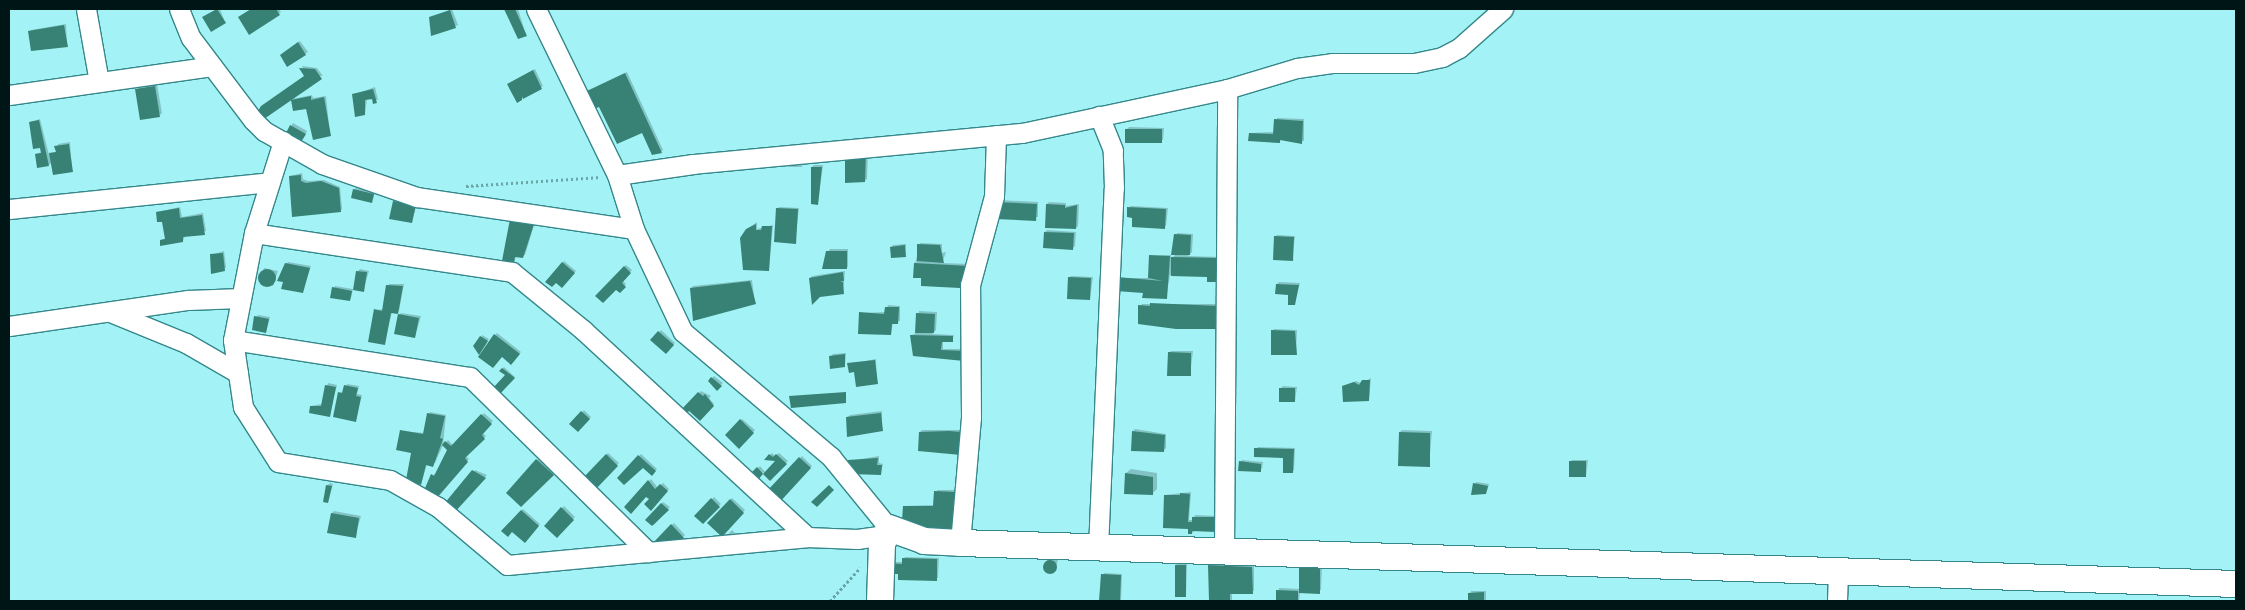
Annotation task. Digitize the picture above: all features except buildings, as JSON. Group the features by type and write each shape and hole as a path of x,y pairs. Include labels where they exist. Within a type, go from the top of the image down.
{"street":[{"path":"86,9 99,82"},
{"path":"179,9 191,38 253,120 283,141 322,164 417,197 634,229"},
{"path":"536,9 617,174 634,229 683,332 831,457 886,536 880,601"},
{"path":"617,174 693,164 996,135 1100,116 1227,89 1297,68 1332,63 1414,63 1442,57 1459,48 1503,9"},
{"path":"9,95 212,66"},
{"path":"1224,552 1227,89"},
{"path":"1098,548 1114,188 1113,150 1100,116"},
{"path":"960,543 971,417 970,285 994,196 996,135"},
{"path":"283,141 254,233 233,340 243,407 278,462 390,480 438,508 507,565 807,537 858,539 886,536 924,541 1098,548 2236,584"},
{"path":"9,209 270,182"},
{"path":"254,233 512,272 583,330 807,537"},
{"path":"9,326 188,300 242,298"},
{"path":"109,312 186,343 238,373"},
{"path":"233,340 470,377 648,552"},
{"path":"1837,601 1838,572"}],"path":[{"path":"459,188 564,182 617,174"},
{"path":"830,601 886,536"}]}
